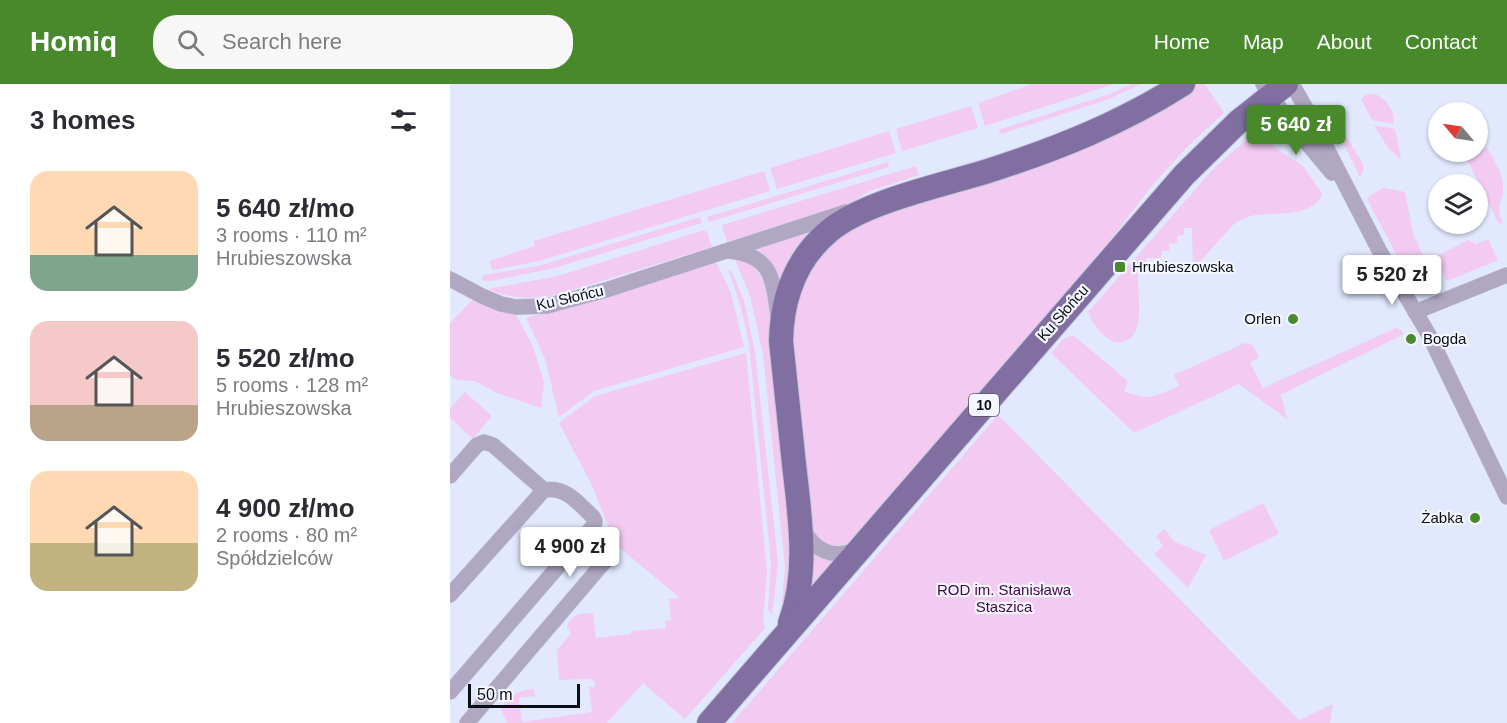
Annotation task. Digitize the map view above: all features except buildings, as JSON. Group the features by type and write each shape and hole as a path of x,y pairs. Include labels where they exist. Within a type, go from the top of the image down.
{"main road":[{"name":"Ku Słońcu","path":"780,641 792,618 800,587 802,564 800,519 781,341 785,300 805,256 843,220 887,202 1050,151 1123,119 1183,84"},
{"name":"Ku Słońcu","path":"709,723 1184,175 1273,88"}],"street":[{"path":"1292,84 1447,370 1507,496"},
{"path":"1273,88 1296,130 1350,194"},
{"name":"Ku Słońcu","path":"450,279 501,304 516,307 539,307 606,290 840,213 887,202"},
{"name":"Ku Słońcu","path":"726,250 744,252 753,256 769,271 781,341"},
{"path":"1415,312 1507,275"},
{"path":"450,476 477,445 484,442 493,444 544,490"},
{"path":"450,595 544,490 555,488 564,491 594,517 594,525 450,692"},
{"name":"Ku Słońcu","path":"800,519 809,539 824,552 834,555 848,552 866,541"},
{"path":"467,723 611,554"}],"green space":[{"path":"1032,84 1114,84 985,126 978,103"},
{"path":"1132,84 1141,84 1109,99 1001,134 998,130 1107,95"},
{"path":"1196,84 1205,84 1224,113 1187,147 1150,188 1103,250 852,541 838,545 823,542 809,527 788,340 806,270 845,229 1153,110"},
{"path":"1375,94 1389,106 1394,119 1393,124 1372,120 1361,99 1366,95"},
{"path":"1327,105 1362,162 1364,169 1360,177 1325,106"},
{"path":"971,106 978,128 902,151 896,129"},
{"path":"1374,125 1395,129 1401,160 1388,148"},
{"path":"889,131 896,153 777,189 770,168"},
{"path":"1251,136 1259,137 1304,167 1321,192 1322,195 1317,202 1301,211 1256,215 1239,221 1193,269 1192,228 1184,228 1184,235 1177,236 1177,243 1169,244 1169,251 1162,251 1161,258 1146,258 1146,274 1138,274 1139,316 1137,327 1131,338 1119,342 1102,334 1088,312 1214,168"},
{"path":"1488,149 1503,181 1499,211 1503,223 1499,224 1488,202 1488,174 1474,174 1468,162 1488,162"},
{"path":"888,162 889,167 709,222 707,217"},
{"path":"916,166 919,175 870,191 847,205 727,242 722,225"},
{"path":"764,171 770,191 539,261 493,270 489,261 535,246 534,241"},
{"path":"1384,188 1405,192 1413,233 1436,285 1432,287 1430,293 1420,293 1413,286 1367,199"},
{"path":"700,217 702,223 555,268 490,281 481,280 484,275 538,266"},
{"path":"821,225 779,290 772,265 764,255 752,248"},
{"path":"704,230 707,232 712,247 556,295 521,297 505,295 488,289 558,276"},
{"path":"1488,239 1498,260 1447,281 1435,257 1468,240 1476,244"},
{"path":"734,257 747,262 756,269 768,293 795,556 780,625 785,567 763,354 750,296"},
{"path":"716,262 731,293 744,347 594,391 559,417 545,359 526,318"},
{"path":"731,270 744,300 755,352 778,566 772,615 768,609 771,563 749,344 740,304 729,271"},
{"path":"473,299 496,310 516,315 532,344 544,382 541,408 497,393 475,381 456,380 450,375 450,323"},
{"path":"1396,328 1404,334 1280,395 1287,419 1239,384 1134,433 1051,353 1062,340 1073,335 1128,381 1124,391 1146,397 1158,395 1179,386 1174,375 1245,343 1253,345 1259,357 1250,363 1263,388"},
{"path":"746,353 767,572 763,620 765,628 685,719 643,683 607,723 507,723 501,709 507,700 519,692 534,689 535,696 519,698 522,722 592,712 589,687 595,687 595,682 591,679 559,680 557,650 571,634 567,626 574,616 593,613 596,638 631,634 631,631 666,628 665,621 671,620 669,599 680,598 615,544 591,483 559,423 595,396"},
{"path":"465,392 492,416 473,439 450,418 450,409"},
{"name":"ROD im. Stanisława Staszica","path":"998,415 1299,720 1333,704 1330,723 732,723"},
{"path":"1263,503 1279,534 1224,561 1209,530"},
{"path":"1165,529 1173,541 1206,555 1188,588 1154,554 1163,546 1156,536"},
{"path":"807,549 822,559 838,561 802,602"}],"place":[{"name":"Hrubieszowska","path":"1120,267"},
{"name":"Orlen","path":"1293,319"},
{"name":"Bogda","path":"1411,339"},
{"name":"Żabka","path":"1475,518"}]}
